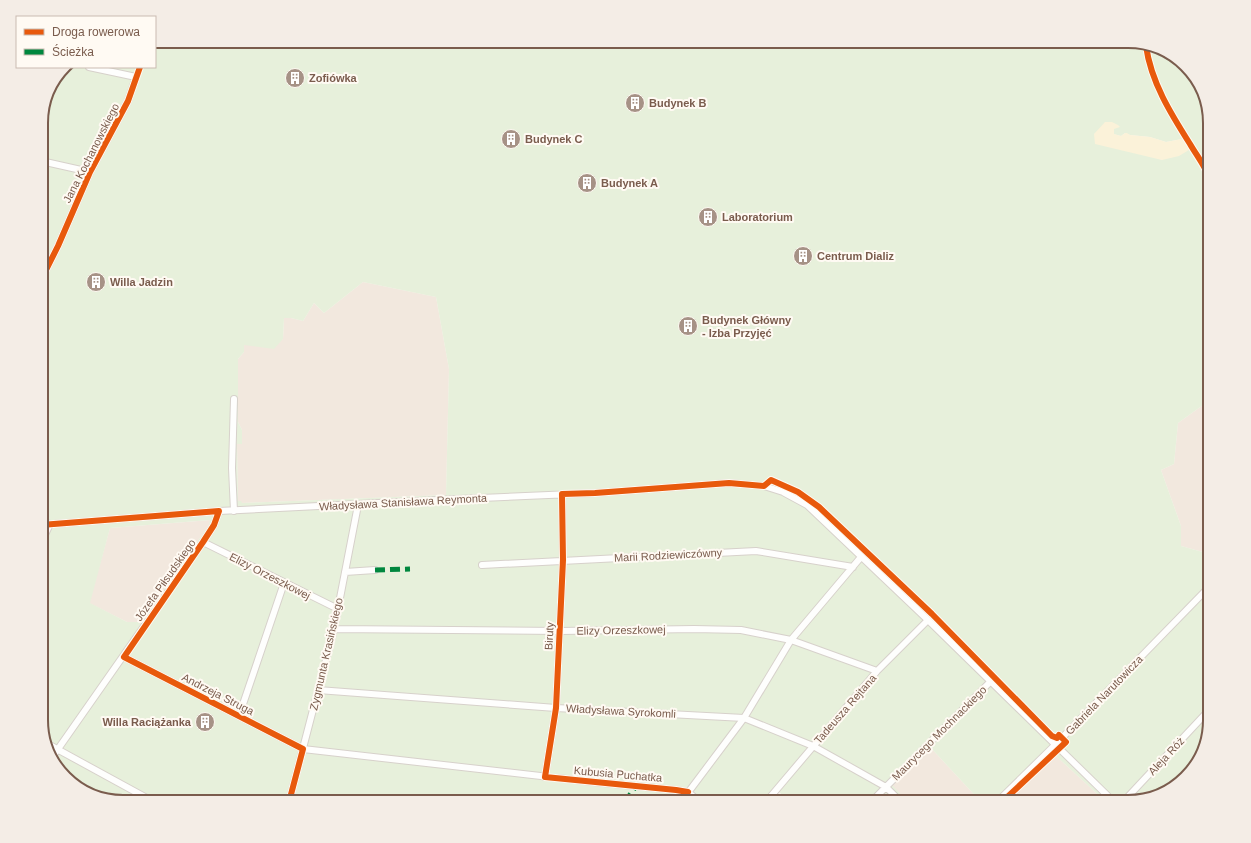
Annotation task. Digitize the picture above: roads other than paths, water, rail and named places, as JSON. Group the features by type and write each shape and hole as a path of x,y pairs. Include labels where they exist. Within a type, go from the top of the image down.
{"street":[{"name":"Jana Kochanowskiego","path":"48,265 90,172 128,101 136,77 94,68"},
{"path":"48,163 90,172"},
{"path":"234,399 232,468 234,511"},
{"name":"Władysława Stanisława Reymonta","path":"50,524 219,511 603,493 729,483 764,486 784,492 807,505 928,620 1107,795"},
{"name":"Biruty","path":"545,777 556,708 563,560 562,494"},
{"name":"Zygmunta Krasińskiego","path":"291,795 334,629 358,505"},
{"name":"Józefa Piłsudskiego","path":"56,752 124,657 203,542 214,525 219,511"},
{"path":"48,528 50,524"},
{"name":"Elizy Orzeszkowej","path":"203,542 338,609"},
{"name":"Marii Rodziewiczówny","path":"482,565 756,551 853,567"},
{"path":"686,795 744,718 791,640 861,557"},
{"path":"345,572 375,570"},
{"path":"239,716 284,583"},
{"name":"Gabriela Narutowicza","path":"1004,795 1203,593"},
{"name":"Tadeusza Rejtana","path":"772,795 877,671 928,620"},
{"name":"Elizy Orzeszkowej","path":"334,629 560,631 694,629 741,630 791,640 877,671"},
{"name":"Andrzeja Struga","path":"124,657 303,749"},
{"name":"Maurycego Mochnackiego","path":"878,795 990,682"},
{"name":"Władysława Syrokomli","path":"318,690 556,708 744,718 813,746 886,787 894,795"},
{"name":"Aleja Róż","path":"1130,795 1203,716"},
{"path":"53,746 141,795"},
{"name":"Kubusia Puchatka","path":"303,749 688,792"},
{"path":"688,792 692,795"}],"place":[{"name":"Zofiówka","path":"295,78"},
{"name":"Budynek B","path":"635,103"},
{"name":"Budynek C","path":"511,139"},
{"name":"Budynek A","path":"587,183"},
{"name":"Laboratorium","path":"708,217"},
{"name":"Centrum Dializ","path":"803,256"},
{"name":"Willa Jadzin","path":"96,282"},
{"name":"Budynek Główny - Izba Przyjęć","path":"688,326"},
{"name":"Willa Raciążanka","path":"205,722"}]}
